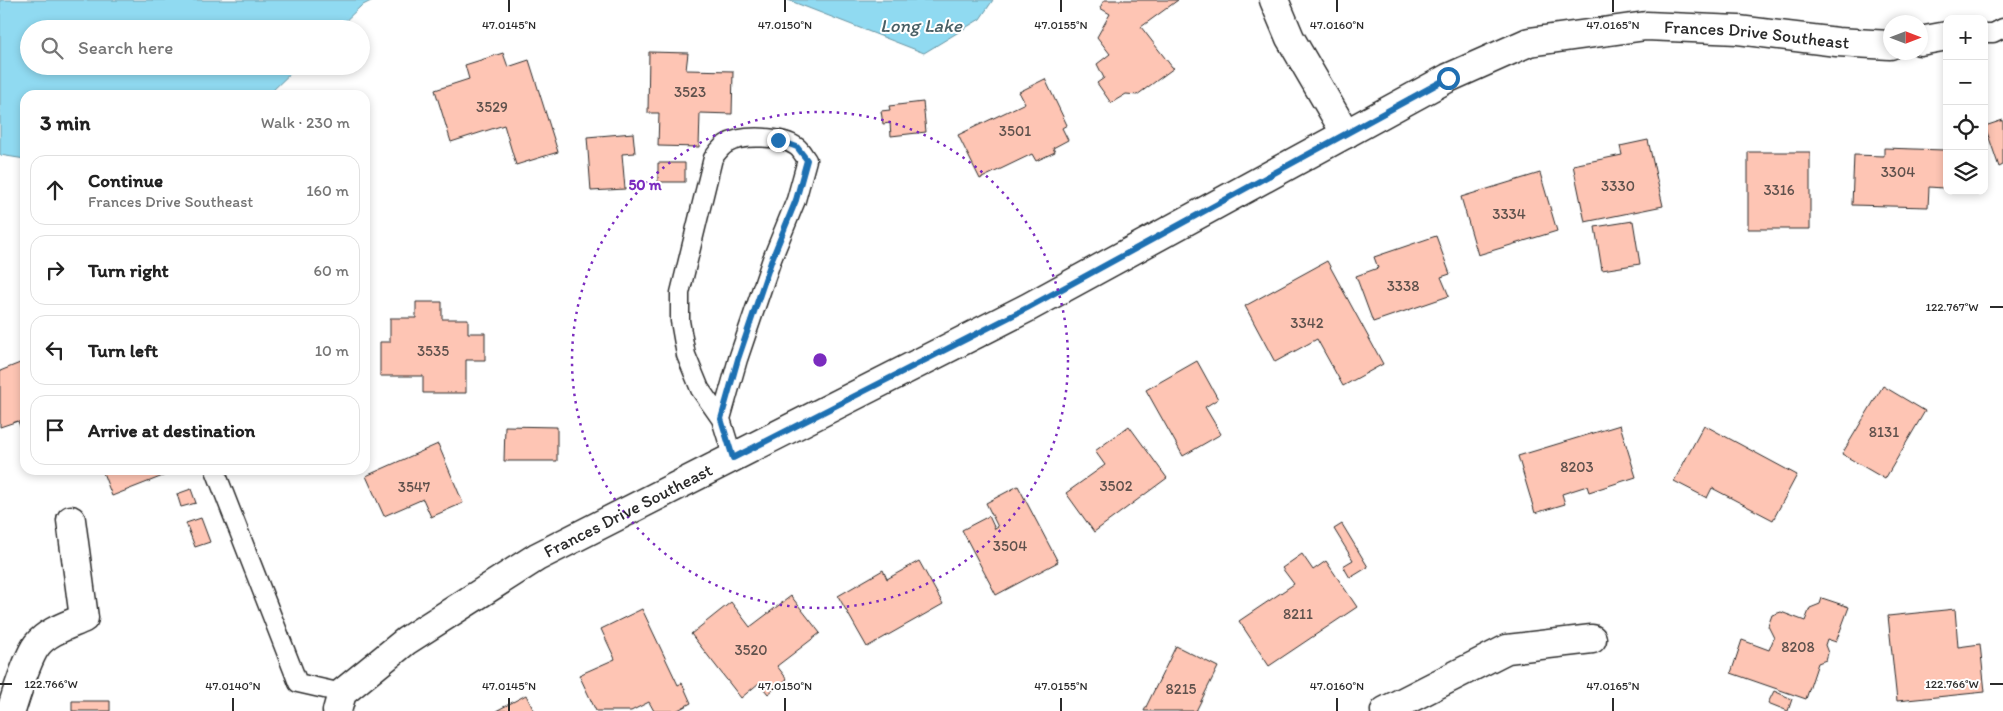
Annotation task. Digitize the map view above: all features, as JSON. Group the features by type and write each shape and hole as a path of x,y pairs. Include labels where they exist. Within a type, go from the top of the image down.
{"street":[{"path":"1274,0 1290,38 1346,134"},
{"name":"Frances Drive Southeast","path":"339,702 406,641 537,557 1027,308 1448,78 1529,42 1646,26 1738,30 1837,42 1883,45"},
{"path":"1928,40 1943,37"},
{"path":"12,711 23,675 37,645 57,630 84,618 71,520"},
{"path":"1385,711 1506,649 1592,639"}],"lane":[{"path":"1988,33 1993,33 2003,28"},
{"path":"721,419 738,359 769,268 796,200 807,160 797,147 778,140 754,137 738,138 725,144 713,158 680,293 680,321 686,355 700,389 721,419 733,458"},
{"path":"217,475 298,682 339,702"}],"water":[{"path":"0,0 373,0 361,6 346,20 20,20 20,75 289,75 273,90 20,90 20,158 0,155"},
{"name":"Long Lake","path":"788,0 993,0 980,19 924,53"}],"building":[{"path":"1104,0 1178,0 1141,27 1174,68 1137,95 1126,94 1111,103 1097,83 1104,78 1097,64 1110,54 1097,37 1110,14 1100,8"},
{"path":"649,52 688,53 686,70 733,71 732,114 700,113 699,147 658,146 659,113 648,113"},
{"path":"503,53 508,67 529,60 558,152 516,165 504,125 451,142 435,90 469,79 465,65"},
{"path":"1045,79 1067,125 1062,128 1068,140 1053,148 1055,152 1036,161 1032,154 980,179 958,135 1025,103 1019,92"},
{"path":"923,102 926,132 891,136 890,123 883,124 881,111 890,110 889,106"},
{"path":"2003,120 2003,165 1999,167 1988,135 1988,125"},
{"path":"633,133 635,153 622,154 625,189 591,191 587,137"},
{"path":"1648,140 1663,206 1585,222 1573,165 1622,155 1620,146"},
{"path":"1884,148 1943,150 1943,188 1929,187 1928,207 1852,205 1854,155 1884,156"},
{"path":"1748,152 1810,152 1810,229 1748,229"},
{"path":"658,163 685,163 685,182 658,182"},
{"path":"1540,173 1557,231 1478,255 1461,197"},
{"path":"1633,221 1640,264 1602,270 1595,227"},
{"path":"1436,236 1450,274 1441,277 1449,296 1373,322 1356,276 1378,268 1374,257"},
{"path":"1327,261 1383,364 1343,386 1317,339 1275,362 1245,306"},
{"path":"416,302 442,302 442,319 468,319 468,333 485,333 485,360 466,360 466,393 423,393 423,376 380,376 380,342 390,342 390,318 416,318"},
{"path":"1197,361 1218,399 1205,407 1221,434 1183,456 1146,390"},
{"path":"20,363 20,426 18,421 0,427 0,371"},
{"path":"1883,386 1925,411 1885,479 1842,454"},
{"path":"1620,425 1636,477 1589,492 1587,486 1562,494 1565,504 1535,513 1518,456"},
{"path":"1704,425 1797,475 1773,520 1712,488 1707,498 1674,481"},
{"path":"505,426 557,427 557,461 504,461"},
{"path":"1129,426 1167,478 1094,532 1066,493 1105,465 1095,451"},
{"path":"438,444 463,503 431,517 423,499 384,516 366,476"},
{"path":"104,475 165,475 112,496"},
{"path":"1018,486 1058,562 996,595 962,530 989,516 995,529 998,527 986,503"},
{"path":"191,489 196,503 181,507 177,494"},
{"path":"201,518 210,542 195,547 186,523"},
{"path":"1342,524 1368,567 1350,578 1343,566 1353,560 1334,529"},
{"path":"1302,554 1313,570 1326,561 1357,607 1269,666 1239,621 1294,584 1282,568"},
{"path":"919,561 943,604 867,647 838,596 883,570 887,579"},
{"path":"791,596 820,633 777,666 787,679 768,694 759,683 741,698 691,634 731,602 750,627"},
{"path":"1822,598 1849,607 1836,642 1827,639 1825,645 1828,653 1826,660 1818,663 1806,699 1731,673 1742,640 1769,650 1774,638 1768,626 1772,615 1781,612 1805,621 1810,608 1820,604"},
{"path":"642,609 678,685 682,683 691,703 676,711 654,711 649,702 631,711 596,711 579,675 615,659 601,629"},
{"path":"1955,609 1958,647 1980,644 1985,692 1897,701 1888,616"},
{"path":"1176,646 1218,667 1196,711 1144,711"},
{"path":"1774,691 1792,699 1788,711 1768,703"},
{"path":"526,695 534,711 496,711"},
{"path":"72,701 110,701 110,711 72,711"}],"route":[{"path":"778,140 797,147 807,160 796,200 772,259 738,359 721,419 733,458 1027,308 1448,78"}]}
